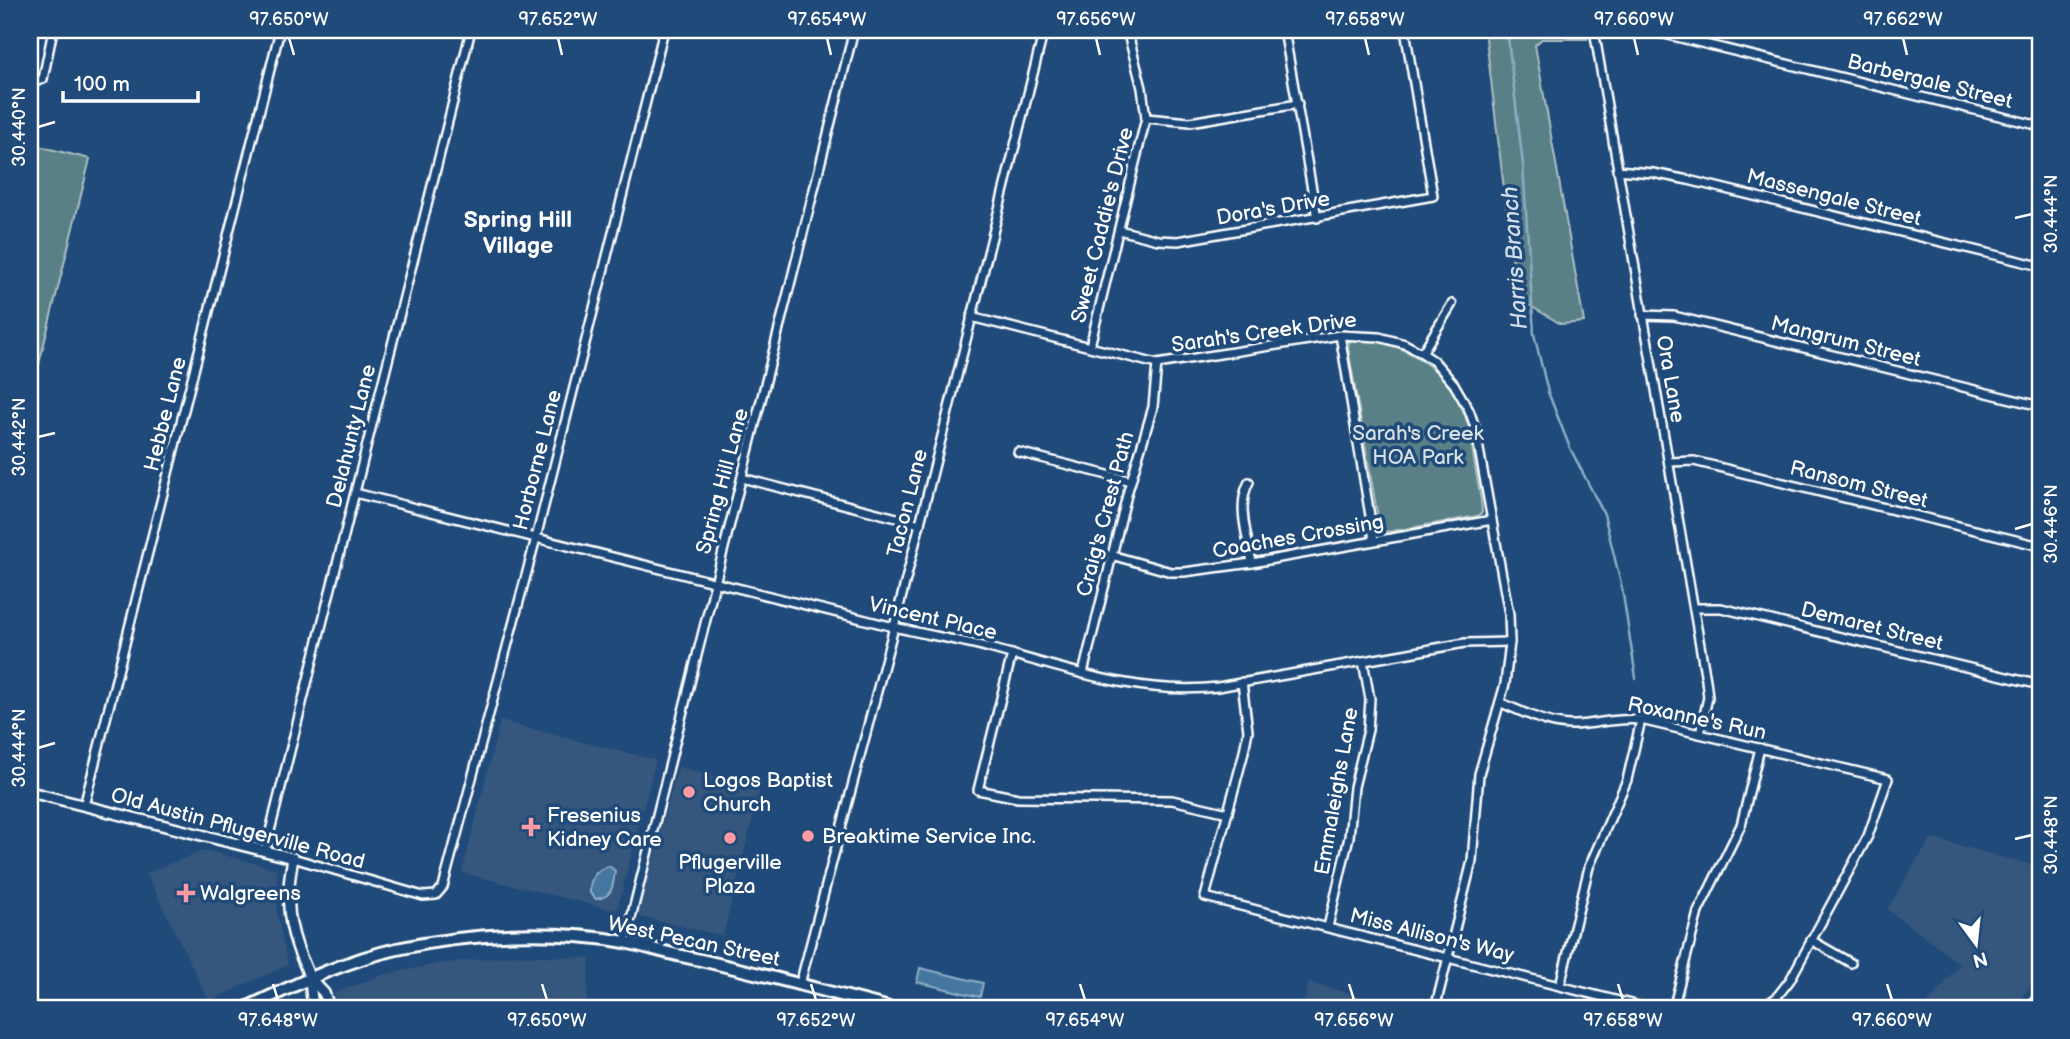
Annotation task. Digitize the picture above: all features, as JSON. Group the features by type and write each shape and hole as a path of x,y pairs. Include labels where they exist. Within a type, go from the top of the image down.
{"main road":[{"name":"West Pecan Street","path":"244,1009 310,978 395,949 435,942 523,935 625,942 892,1009"},
{"path":"2031,1009 2040,998"}],"street":[{"path":"30,84 43,79 54,30"},
{"name":"Hebbe Lane","path":"84,806 280,30"},
{"name":"Delahunty Lane","path":"265,851 471,30"},
{"name":"Horborne Lane","path":"436,895 443,887 536,538 664,30"},
{"name":"Spring Hill Lane","path":"625,942 854,30"},
{"name":"Tacon Lane","path":"800,985 894,628 1044,30"},
{"name":"Sweet Caddie's Drive","path":"1090,346 1146,118 1142,88 1126,30"},
{"path":"1284,30 1317,218"},
{"name":"Dora's Drive","path":"1119,230 1158,240 1178,241 1433,196 1405,30"},
{"name":"Ora Lane","path":"1593,30 1695,608 1708,697 1700,734"},
{"name":"Barbergale Street","path":"1648,30 2040,126"},
{"path":"1146,118 1190,122 1298,104"},
{"name":"Massengale Street","path":"1617,170 1688,180 2040,266"},
{"path":"1422,353 1452,304"},
{"name":"Mangrum Street","path":"1642,316 1674,317 2040,406"},
{"name":"Sarah's Creek Drive","path":"971,317 1157,364 1340,335 1379,337 1405,344 1422,353 1446,374 1469,410 1478,436 1508,614 1510,642 1501,703 1479,774 1472,861 1435,1009"},
{"path":"1340,335 1374,540"},
{"name":"Craig's Crest Path","path":"1083,673 1130,481 1153,407 1157,364"},
{"path":"1018,452 1130,481"},
{"name":"Ransom Street","path":"1669,462 1694,461 2040,546"},
{"path":"742,478 919,524"},
{"path":"1249,482 1242,502 1252,563"},
{"name":"Vincent Place","path":"355,493 894,628 957,640 1124,684 1180,690 1217,687 1465,643 1510,642"},
{"name":"Coaches Crossing","path":"1111,555 1178,572 1252,563 1492,520"},
{"name":"Demaret Street","path":"1695,608 1721,608 2040,685"},
{"path":"1012,654 978,790 1018,799 1172,800 1228,813 1248,731 1242,682"},
{"name":"Emmaleighs Lane","path":"1328,927 1349,837 1354,787 1367,730 1370,699 1363,661"},
{"name":"Roxanne's Run","path":"1501,703 1559,724 1575,725 1625,718 1641,720 1888,779 1868,836 1811,940"},
{"path":"1560,985 1589,867 1627,780 1641,720"},
{"path":"1673,1009 1698,912 1744,818 1760,748"},
{"name":"Old Austin Pflugerville Road","path":"30,792 293,858 423,896 436,895"},
{"name":"Miss Allison's Way","path":"1228,813 1205,897 1651,1009"},
{"path":"293,858 288,886 288,911 297,947 310,978 324,993 330,1009"},
{"path":"1760,1009 1784,989 1811,940 1851,963"},
{"path":"310,978 310,998 315,1009"}],"shaded area":[{"path":"500,721 656,760 617,911 462,873"},
{"path":"678,767 761,786 723,936 637,916"},
{"path":"1931,838 2040,867 2040,973 2013,1009 1923,1009 1960,964 1887,909"},
{"path":"205,850 277,869 277,913 288,965 209,1001 146,873"},
{"path":"609,866 615,871 611,890 606,896 596,899 590,893 592,879 600,870"},
{"path":"515,955 590,958 586,1009 340,1009 334,993 382,975 437,964"},
{"path":"920,968 983,983 980,997 917,982"},
{"path":"1309,983 1413,1009 1302,1009"}],"green space":[{"path":"1485,30 1587,30 1587,39 1542,39 1535,45 1584,322 1561,324 1517,298"},
{"path":"30,144 90,159 30,400"},
{"name":"Sarah's Creek HOA Park","path":"1354,339 1372,340 1407,352 1436,372 1449,386 1459,401 1468,424 1482,513 1387,532 1380,529 1348,348 1349,342"}],"waterway":[{"name":"Harris Branch","path":"1507,30 1523,165 1534,334 1548,392 1570,448 1604,514 1622,588 1636,678"}],"place":[{"name":"Logos Baptist Church","path":"689,792"},
{"name":"Fresenius Kidney Care","path":"531,827"},
{"name":"Breaktime Service Inc.","path":"808,836"},
{"name":"Pflugerville Plaza","path":"730,838"},
{"name":"Walgreens","path":"186,893"}],"district":[{"name":"Spring Hill Village","path":"518,232"}]}
